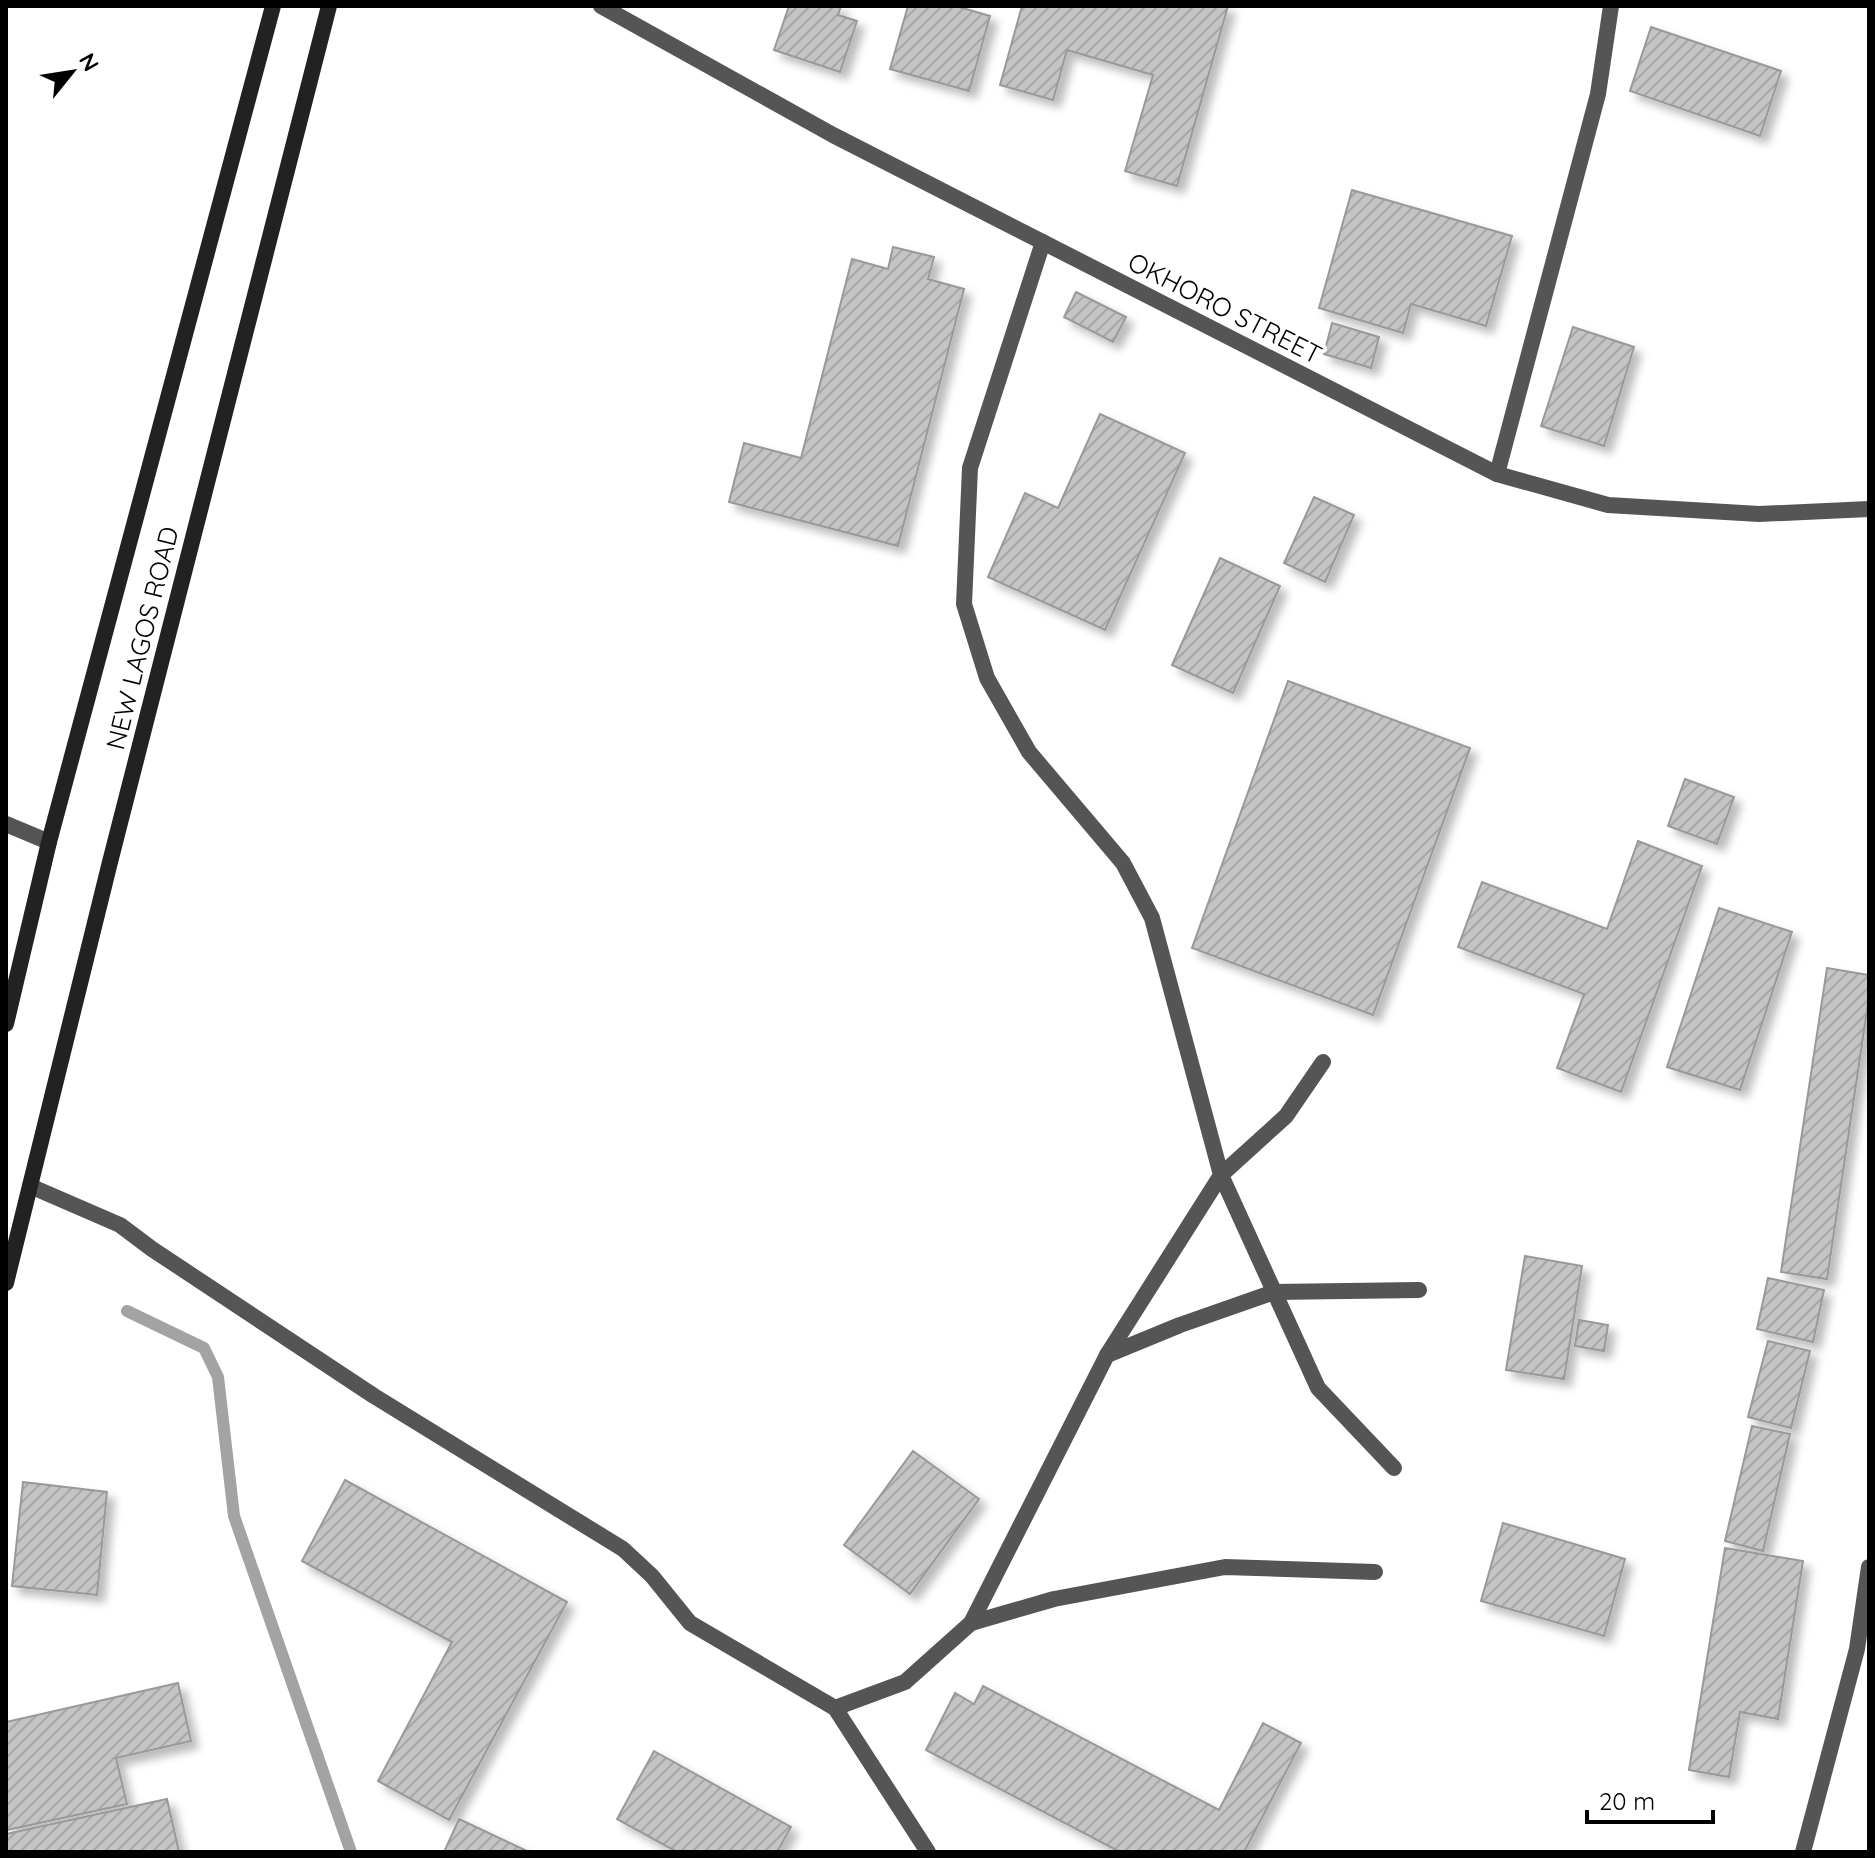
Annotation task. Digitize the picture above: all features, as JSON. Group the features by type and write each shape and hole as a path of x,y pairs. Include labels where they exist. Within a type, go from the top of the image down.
{"main road":[{"name":"NEW LAGOS ROAD","path":"6,1024 49,842 273,6"},
{"name":"NEW LAGOS ROAD","path":"6,1283 329,6"}],"street":[{"name":"OKHORO STREET","path":"601,6 833,135 1497,474 1608,505 1759,514 1869,509"},
{"path":"1497,474 1598,94 1611,6"},
{"path":"1043,242 970,468 964,604 987,678 1029,752 1123,863 1152,918 1221,1175 1318,1388 1394,1468"},
{"path":"6,824 49,842"},
{"path":"835,1708 905,1682 971,1623 1107,1355 1221,1175 1286,1116 1323,1062"},
{"path":"30,1186 120,1225 374,1396 623,1549 652,1576 690,1623 835,1708 928,1852"},
{"path":"1107,1355 1274,1292 1419,1290"},
{"path":"971,1623 1054,1599 1225,1567 1375,1572"},
{"path":"1803,1852 1863,1650 1869,1567"}],"building":[{"path":"789,6 841,6 838,15 857,21 840,72 774,50"},
{"path":"908,6 956,6 990,16 969,91 890,69"},
{"path":"1022,6 1228,6 1177,186 1125,171 1153,75 1067,50 1053,100 1000,85"},
{"path":"1651,27 1781,71 1760,136 1630,91"},
{"path":"1352,190 1512,236 1486,326 1411,304 1403,333 1319,308"},
{"path":"893,247 934,257 928,279 964,289 898,546 729,502 744,443 801,458 852,259 888,269"},
{"path":"1076,292 1126,317 1113,342 1064,317"},
{"path":"1332,323 1379,337 1371,368 1324,354"},
{"path":"1573,327 1634,347 1604,446 1541,426"},
{"path":"1100,414 1185,453 1105,630 988,577 1025,493 1058,508"},
{"path":"1314,497 1354,515 1325,582 1284,563"},
{"path":"1220,558 1280,586 1233,693 1172,665"},
{"path":"1288,681 1470,748 1373,1015 1192,948"},
{"path":"1685,779 1734,797 1717,844 1668,826"},
{"path":"1638,841 1702,866 1621,1092 1557,1068 1584,994 1458,947 1482,882 1607,929"},
{"path":"1719,908 1792,932 1740,1090 1667,1067"},
{"path":"1827,968 1869,975 1869,997 1827,1279 1781,1272"},
{"path":"1525,1256 1582,1266 1564,1379 1506,1370"},
{"path":"1768,1278 1824,1290 1813,1342 1757,1329"},
{"path":"1579,1320 1608,1325 1604,1351 1575,1346"},
{"path":"1768,1341 1810,1351 1791,1428 1748,1417"},
{"path":"1752,1426 1790,1434 1763,1551 1725,1541"},
{"path":"913,1451 979,1499 910,1594 844,1545"},
{"path":"345,1480 567,1602 449,1820 378,1781 452,1642 302,1561"},
{"path":"23,1482 107,1492 97,1595 12,1586"},
{"path":"1503,1523 1625,1559 1604,1636 1481,1601"},
{"path":"1725,1548 1803,1561 1778,1719 1740,1712 1729,1777 1689,1770"},
{"path":"178,1683 191,1741 116,1758 127,1804 7,1830 6,1722"},
{"path":"983,1686 1219,1810 1263,1723 1301,1743 1244,1852 1120,1852 926,1750 955,1693 974,1704"},
{"path":"654,1751 791,1827 777,1852 677,1852 617,1819"},
{"path":"167,1799 179,1852 6,1852 6,1834"},
{"path":"459,1819 529,1852 444,1852"}],"waterway":[{"path":"127,1311 204,1348 218,1377 234,1516 351,1852"}]}
